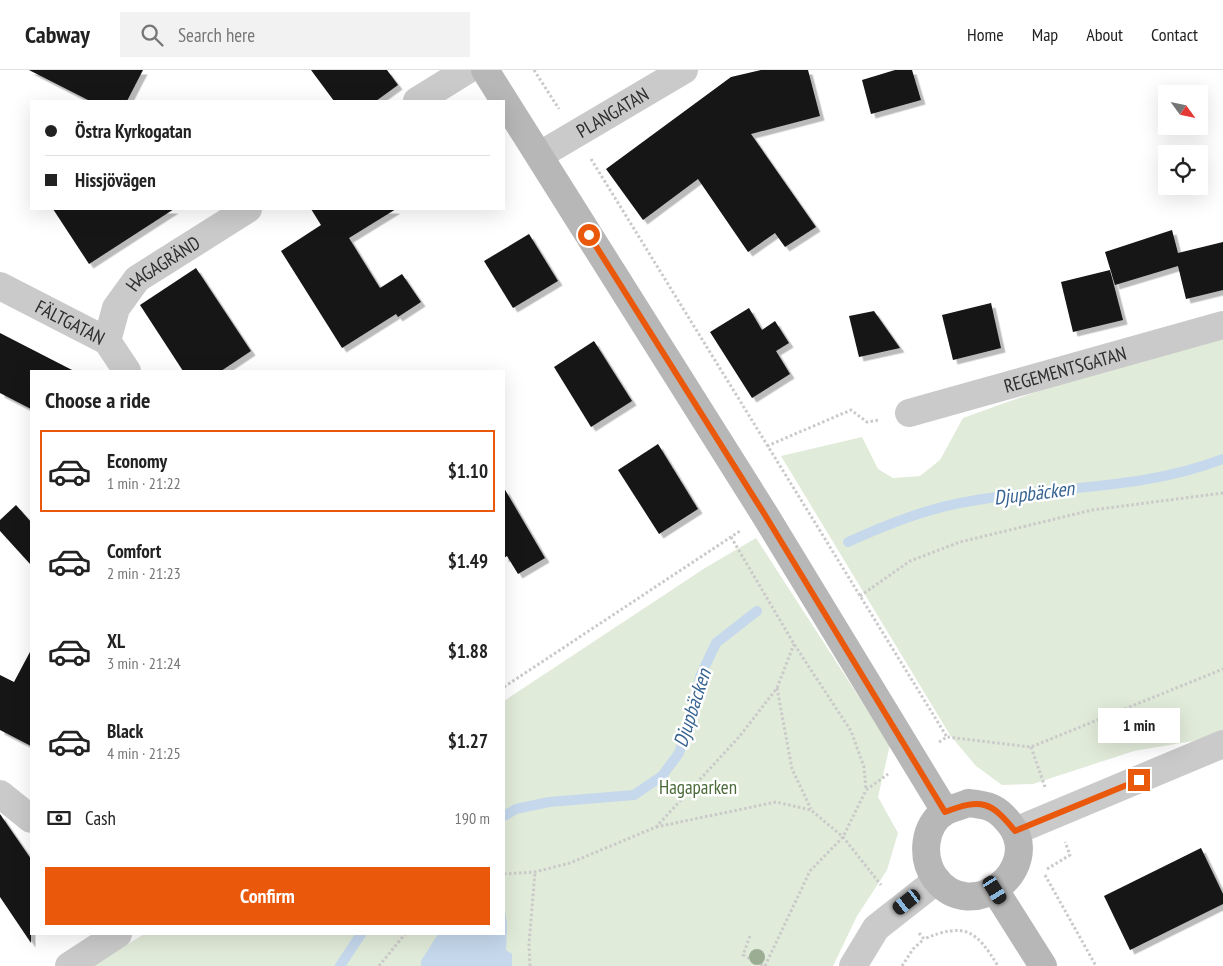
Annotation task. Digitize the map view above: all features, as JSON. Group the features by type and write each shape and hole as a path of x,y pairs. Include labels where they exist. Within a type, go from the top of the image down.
{"street":[{"path":"419,100 467,70"},
{"path":"486,70 765,515 915,758 945,812"},
{"name":"PLANGATAN","path":"540,155 684,70"},
{"name":"HAGAGRÄND","path":"107,341 116,308 137,279 246,210"},
{"name":"FÄLTGATAN","path":"0,286 107,341 126,370"},
{"name":"REGEMENTSGATAN","path":"909,413 1223,325"},
{"path":"1015,831 1223,744"},
{"path":"0,794 30,818"},
{"path":"968,803 985,805 1000,812 1015,831 1020,854 1006,880 995,890 976,898 962,896 946,890 937,880 926,859 926,839 935,822 945,812 968,803"},
{"path":"853,966 876,928 937,880"},
{"path":"995,890 1043,966"},
{"path":"69,966 114,935"}],"path":[{"path":"534,70 947,736"},
{"path":"767,446 851,410 866,422 909,413"},
{"path":"860,596 910,561 960,542 1092,510 1223,493"},
{"path":"505,686 797,494"},
{"path":"731,537 794,644 851,731 864,767 866,790"},
{"path":"656,827 739,736 777,688 794,644"},
{"path":"750,936 743,955 764,966 810,871 843,837 866,790 947,736 1031,747 1223,669"},
{"path":"777,688 792,769 812,810 843,837"},
{"path":"1031,747 1070,855 1043,872 1096,966"},
{"path":"505,874 535,872 570,863 656,827 776,802 812,810"},
{"path":"530,966 529,944 535,872"},
{"path":"379,966 404,935"},
{"path":"902,966 913,949 924,939"}],"green space":[{"path":"1223,325 1223,736 1134,751 1033,784 1002,785 976,766 950,735 781,456 862,437 878,469 893,478 920,476 940,460 963,418"},
{"name":"Hagaparken","path":"756,538 890,745 878,797 898,833 887,870 857,916 833,966 93,966 142,935 505,935 505,700 705,568"}],"water":[{"path":"505,911 507,923 506,950 512,954 512,966 421,966 421,961 437,935 505,935"}],"building":[{"path":"29,70 143,70 128,100 88,100"},
{"path":"311,70 387,70 398,85 377,100 333,100"},
{"path":"761,70 808,70 820,116 751,134 816,227 785,247 775,233 748,252 698,179 643,220 606,169 731,77"},
{"path":"895,70 912,70 921,100 871,114 862,80"},
{"path":"54,210 172,210 89,264"},
{"path":"312,210 394,210 349,238 380,288 402,274 421,302 398,317 396,314 342,348 281,251 321,225"},
{"path":"1172,230 1178,253 1223,242 1223,290 1186,299 1178,266 1115,285 1105,252"},
{"path":"529,234 558,281 513,308 484,261"},
{"path":"196,268 251,351 222,370 182,370 140,305"},
{"path":"1110,270 1123,320 1073,332 1061,282"},
{"path":"991,303 1001,348 953,360 942,315"},
{"path":"749,308 762,330 775,321 789,343 776,351 790,374 752,398 710,332"},
{"path":"874,311 900,348 859,357 849,316"},
{"path":"0,333 72,370 30,370 30,408 0,393"},
{"path":"594,341 632,401 591,427 554,367"},
{"path":"658,444 698,509 659,534 618,470"},
{"path":"505,490 545,558 518,574 507,556 505,557"},
{"path":"16,505 30,521 30,564 0,531 0,520"},
{"path":"30,652 30,745 0,730 0,675 14,682"},
{"path":"0,814 30,858 31,943 0,897"},
{"path":"1201,848 1223,894 1223,904 1130,950 1104,896"}],"waterway":[{"name":"Djupbäcken","path":"848,542 908,517 955,504 1002,496 1162,477 1223,459"},
{"name":"Djupbäcken","path":"505,815 516,809 549,802 634,795 662,776 679,753 691,718 700,677 716,643 757,611"},
{"name":"Djupbäcken","path":"340,966 360,935"}],"route":[{"path":"589,235 915,758 945,812 968,803 985,805 1000,812 1015,831 1139,780"}]}
